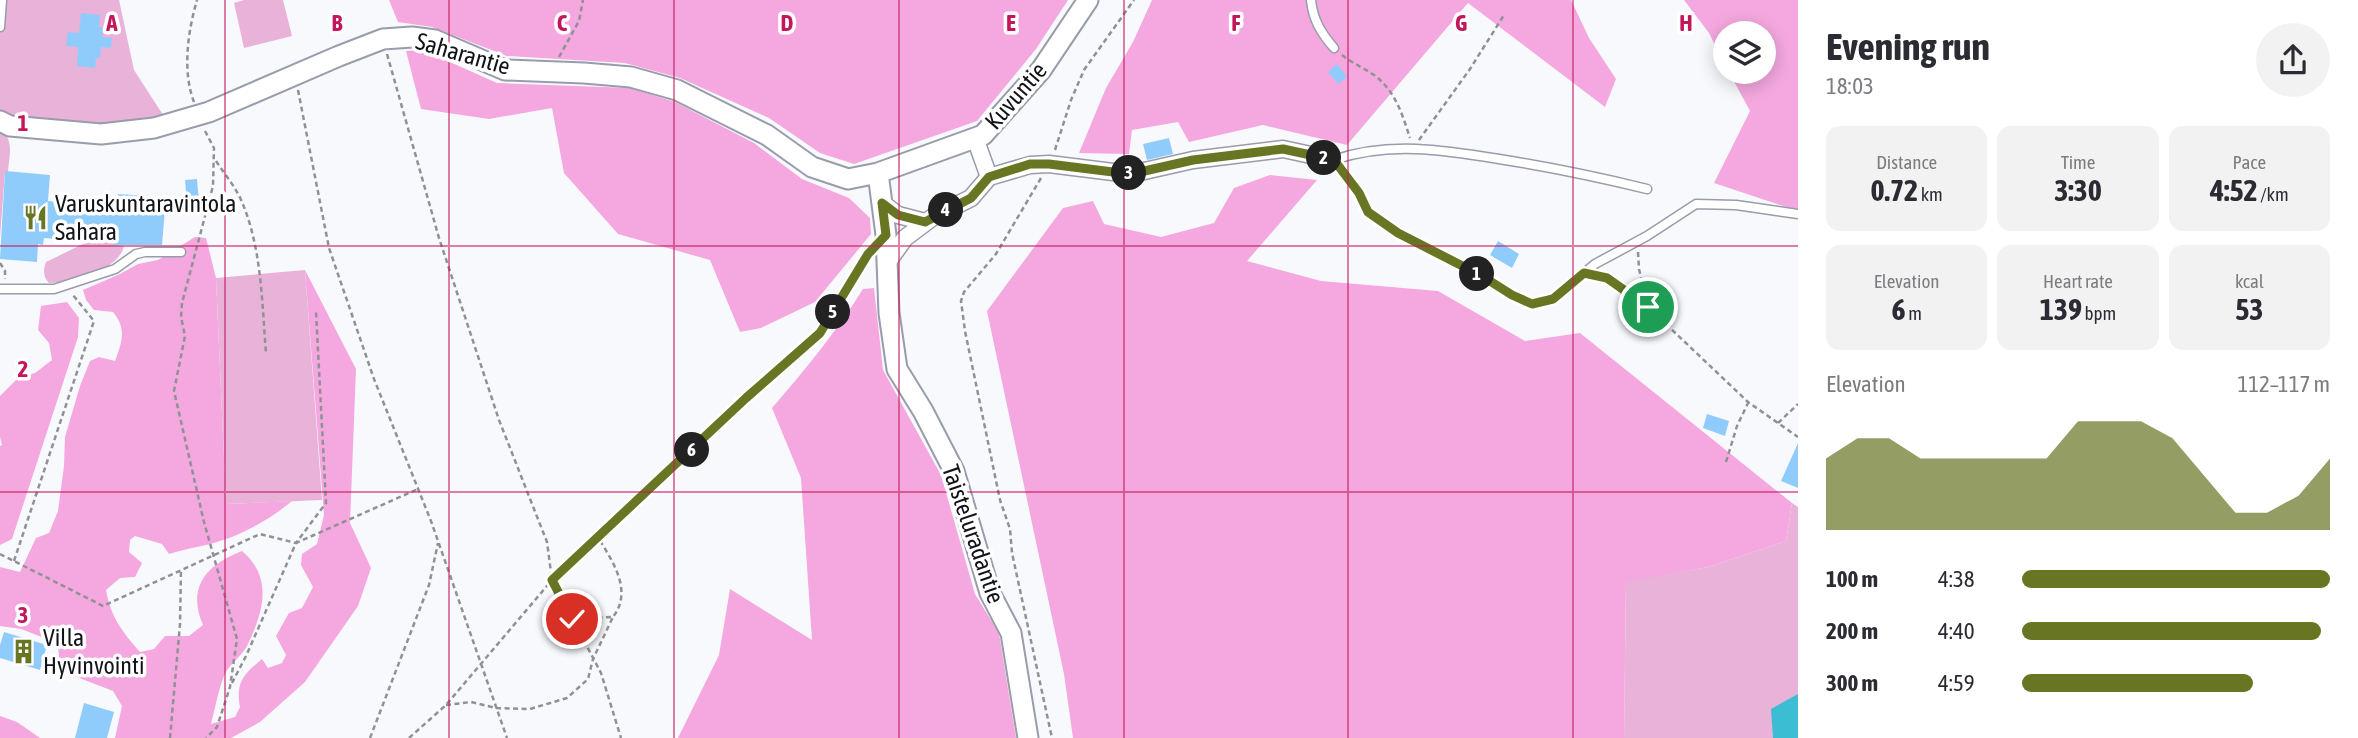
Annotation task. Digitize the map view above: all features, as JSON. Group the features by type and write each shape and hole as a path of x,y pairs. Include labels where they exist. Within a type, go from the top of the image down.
{"street":[{"name":"Kuvuntie","path":"878,173 983,135 1041,70 1088,0"},
{"name":"Saharantie","path":"0,121 10,126 101,134 154,128 199,115 383,39 412,37 435,40 505,70 631,77 677,90 766,135 812,167 848,179 878,173"},
{"path":"975,138 989,177"},
{"path":"887,263 905,238 925,222 971,198 989,177 1030,164 1121,173 1140,172 1193,160 1283,149 1334,160"},
{"name":"Taisteluradantie","path":"878,173 886,235 889,313 897,369 923,411 954,471 990,593 1011,633 1028,738"},
{"path":"882,203 898,215 925,222"}],"lane":[{"path":"0,27 2,0"},
{"path":"1311,0 1312,14 1321,32 1334,48"},
{"path":"1647,189 1575,171 1429,148 1357,152 1334,160 1359,193 1368,212 1398,233 1532,304 1553,299 1595,264 1696,204 1749,206 1798,214"},
{"path":"2,289 43,290 115,269 145,251 181,252"}],"path":[{"path":"197,0 187,64 192,96 214,148 215,159 213,186 183,303 181,317 185,336 174,391 213,556 237,639 230,687 218,727 206,738"},
{"path":"550,72 579,22 583,0"},
{"path":"1052,738 1012,553 1010,529 1000,500 961,301 964,292 996,254 1049,164 1084,70 1134,0"},
{"path":"1413,149 1470,69 1504,15"},
{"path":"383,39 443,251 499,420 547,542 552,580 601,673 621,738"},
{"path":"1334,48 1357,67 1378,78 1391,93 1399,107 1413,149"},
{"path":"295,75 329,248 374,379 438,542 507,738"},
{"path":"215,159 245,208 260,273 266,354"},
{"path":"409,738 446,705 552,580 746,398 820,333 868,254 886,235"},
{"path":"1637,241 1639,269 1648,307"},
{"path":"0,262 5,271 2,289"},
{"path":"1584,273 1607,278 1648,307 1748,402 1798,437"},
{"path":"14,561 94,321 65,285"},
{"path":"230,687 296,542 326,503 316,312"},
{"path":"1726,462 1748,402"},
{"path":"1778,423 1798,404"},
{"path":"0,554 103,606 260,534 296,542 418,489"},
{"path":"446,705 471,702 496,708 530,709 567,698 588,679 593,659 612,617 620,608 622,587 616,569 598,538"},
{"path":"370,738 429,585 438,542"},
{"path":"170,738 180,624 181,570"},
{"path":"572,619 612,617"}],"shaded area":[{"path":"0,0 119,0 134,70 165,118 115,126 10,117 0,113"},
{"path":"244,0 283,0 292,36 244,48 234,3"},
{"path":"389,0 1068,0 1036,49 977,121 854,164 820,153 769,118 680,78 625,63 507,56 432,27 398,22"},
{"path":"1152,0 1571,0 1589,38 1616,79 1605,107 1468,3 1347,145 1263,125 1189,142 1178,122 1132,130 1129,154 1079,153 1106,88 1133,42"},
{"path":"1684,0 1798,0 1798,211 1714,183 1750,111 1735,84 1776,84 1776,21 1713,21 1713,41"},
{"path":"423,50 497,83 630,88 675,102 754,143 802,179 849,198 870,218 871,234 815,302 761,328 740,332 710,260 618,234 564,173 552,108 489,119 421,109 406,51"},
{"path":"0,130 8,138 10,148 8,172 5,172 0,237"},
{"path":"1270,175 1317,180 1247,261 1321,281 1438,291 1525,341 1580,333 1792,503 1786,541 1708,567 1626,582 1624,738 1073,738 1064,674 987,311 1063,208 1093,201 1104,224 1161,237 1214,223 1234,188"},
{"path":"90,235 114,237 113,245 124,246 120,255 93,274 49,283 44,273 46,262 87,242"},
{"path":"195,237 206,238 216,278 226,504 292,501 241,533 169,554 162,544 135,536 130,540 129,552 142,563 135,577 120,578 106,590 114,616 140,652 154,649 165,636 189,636 203,625 197,599 203,578 219,563 242,551 259,573 262,584 261,609 247,646 224,676 211,724 235,717 240,707 240,685 256,664 262,659 268,668 282,663 286,655 276,636 289,613 302,608 313,587 301,565 302,554 317,544 324,515 305,270 356,369 350,523 371,568 358,606 305,682 260,722 231,738 115,738 122,706 113,691 56,669 59,655 57,643 21,629 0,626 0,567 20,572 36,538 49,533 58,511 65,437 80,386 90,361 99,357 115,361 120,348 122,330 117,318 113,312 94,310 86,300 83,290 138,264 158,260"},
{"path":"305,270 322,500 226,504 216,278"},
{"path":"874,288 883,370 941,475 975,594 999,633 1016,738 678,738 719,655 730,589 812,640 801,478 772,408 820,350 863,289"},
{"path":"67,302 79,318 78,337 12,539 0,545 0,396 18,378 35,373 52,360 49,343 38,330 41,306"},
{"path":"1792,503 1798,507 1798,738 1624,738 1626,581 1708,567 1786,541"},
{"path":"0,716 17,722 40,738 0,738"}],"water":[{"path":"1798,694 1798,738 1773,738 1771,709"}],"building":[{"path":"81,13 100,15 102,37 112,38 111,48 101,47 95,68 77,66 78,47 66,46 68,32 79,33"},
{"path":"1337,64 1347,77 1338,84 1328,72"},
{"path":"1169,138 1173,154 1147,160 1143,144"},
{"path":"5,171 50,175 48,201 82,204 82,209 117,211 118,194 150,196 149,208 165,209 162,245 113,245 114,237 80,235 80,241 44,238 43,245 38,244 37,262 0,259"},
{"path":"197,179 199,202 187,203 185,180"},
{"path":"1498,241 1519,254 1512,268 1490,255"},
{"path":"1707,414 1729,421 1725,436 1703,428"},
{"path":"1798,443 1798,488 1781,481"},
{"name":"Villa Hyvinvointi","path":"4,632 47,645 40,670 0,658"},
{"path":"84,703 114,712 107,738 75,738"}],"place":[{"name":"Varuskuntaravintola Sahara","path":"35,218"},
{"name":"Villa Hyvinvointi","path":"23,652"}],"route":[{"path":"572,619 552,580 647,494 746,398 820,333 868,254 886,235 882,203 898,215 925,222 971,198 989,177 1030,164 1121,173 1140,172 1242,152 1283,149 1334,160 1359,193 1368,212 1398,233 1532,304 1553,299 1584,273 1607,278 1648,307"}]}
